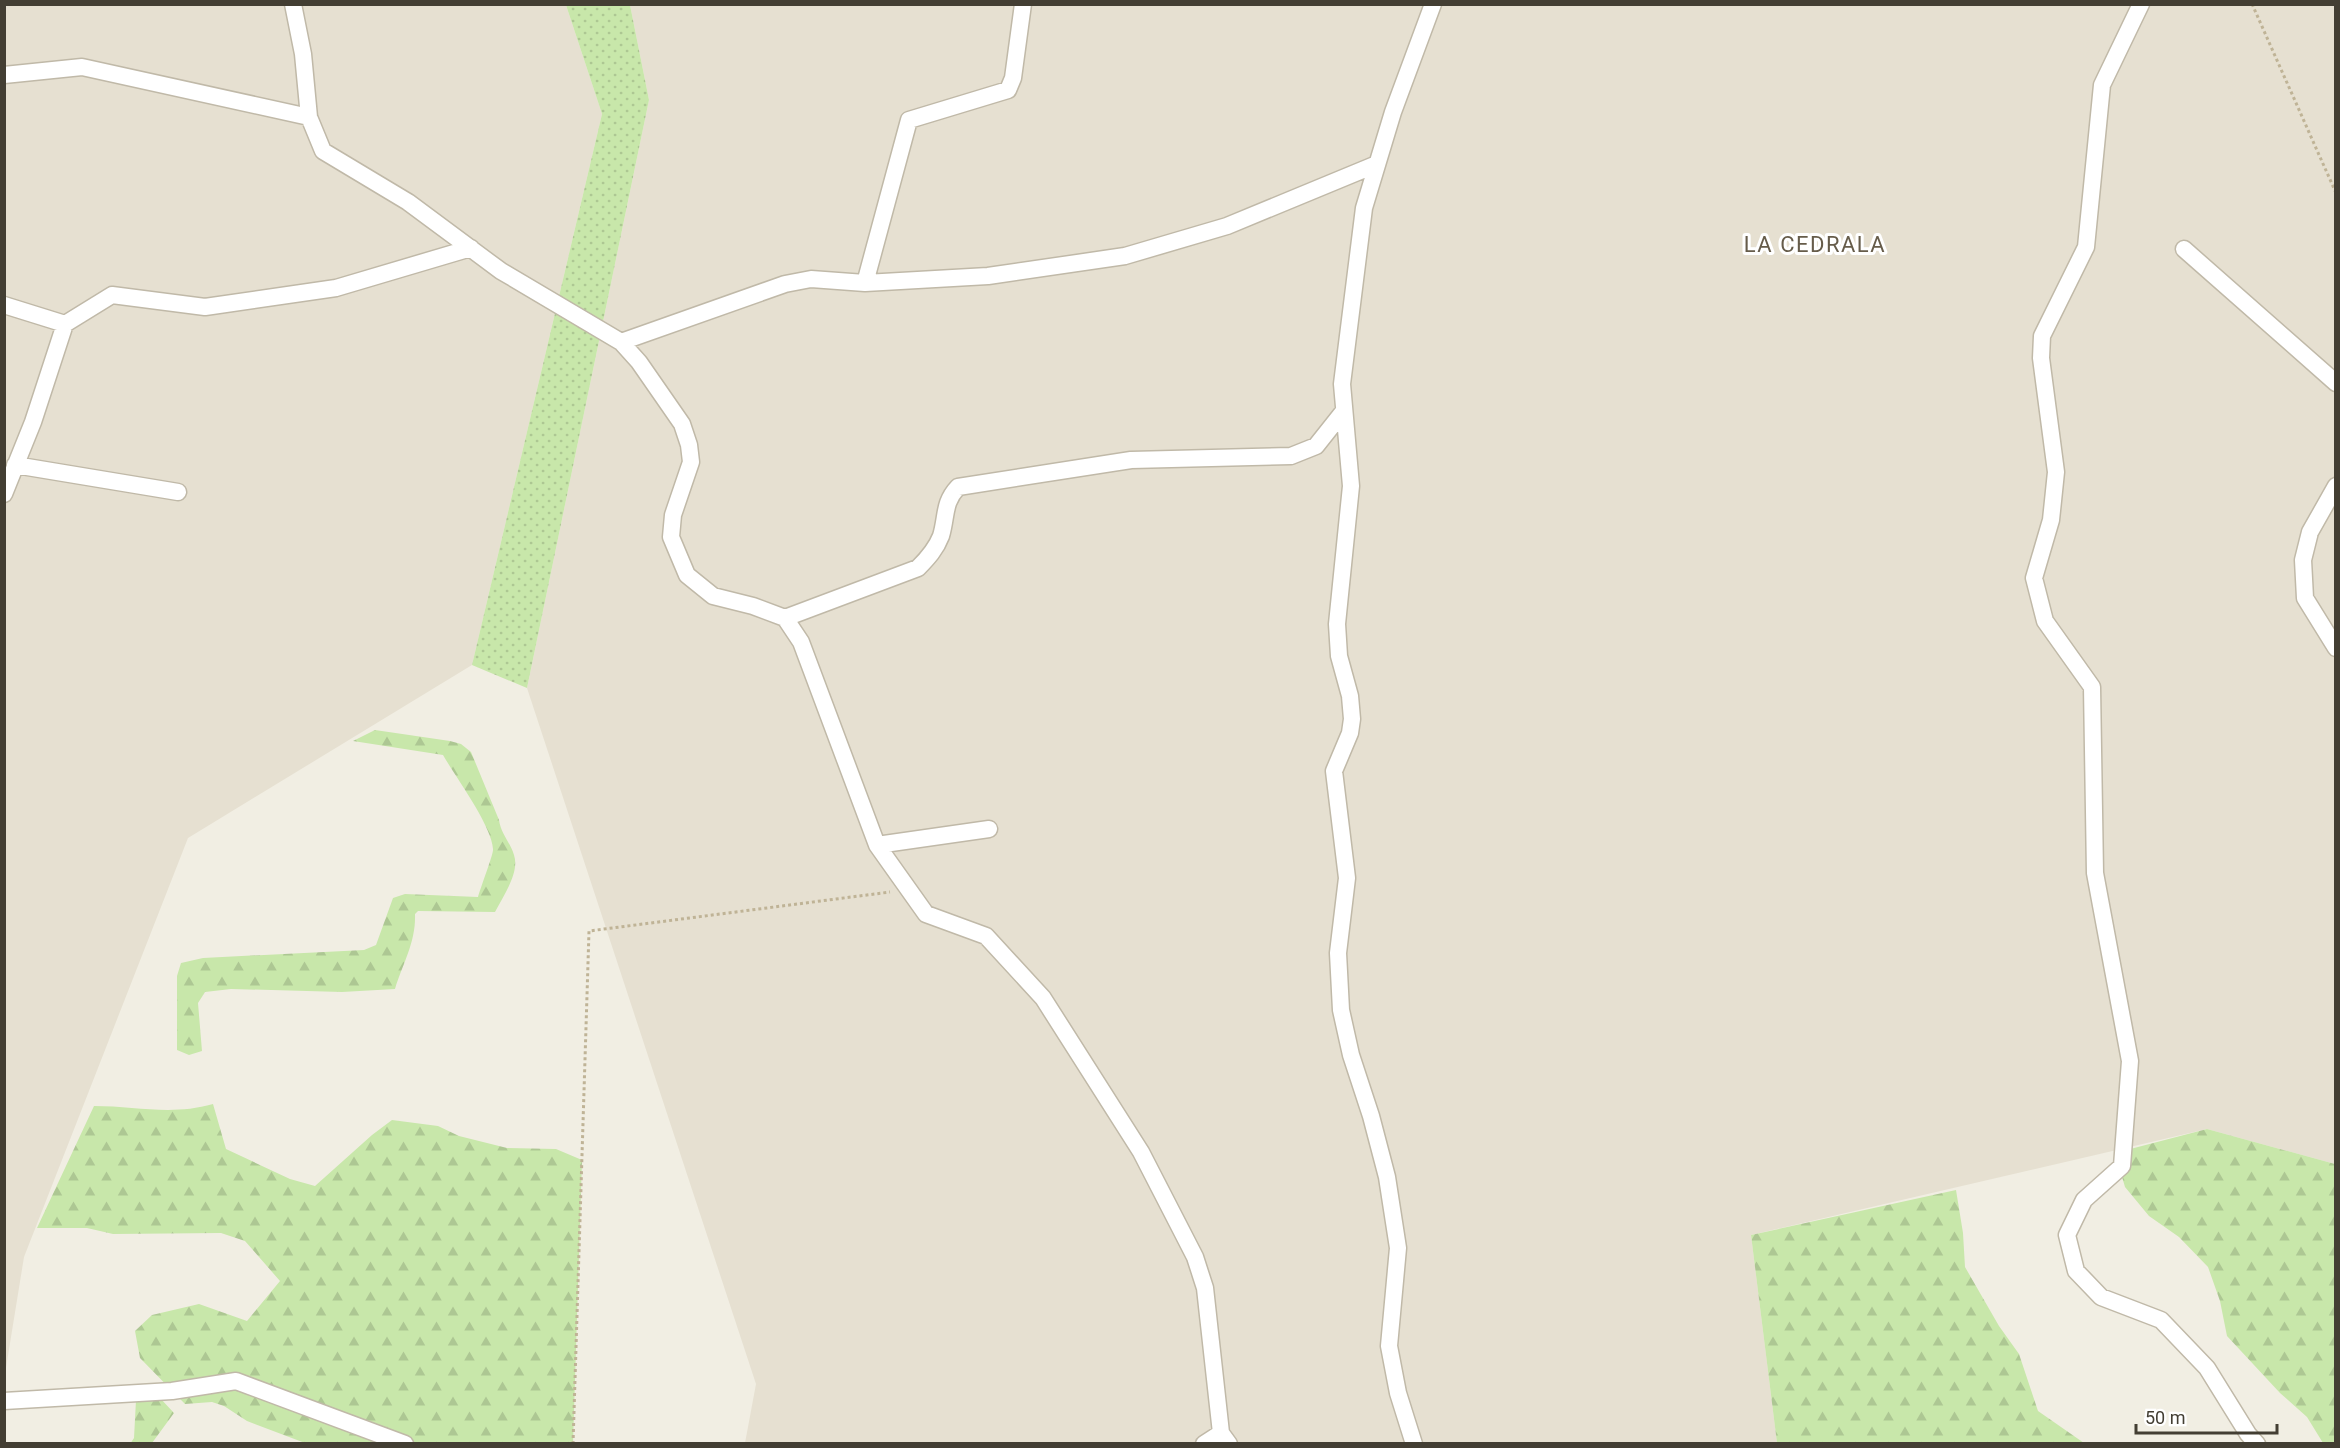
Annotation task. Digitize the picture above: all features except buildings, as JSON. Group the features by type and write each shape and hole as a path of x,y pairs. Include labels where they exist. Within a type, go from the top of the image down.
{"street":[{"path":"292,4 303,54 309,117 323,151 408,202 501,271 621,342 639,362 682,424 689,445 691,462 673,515 671,537 687,575 713,596 753,606 785,618 801,642 877,845 926,914 986,936 1043,998 1141,1152 1195,1257 1205,1288 1225,1438 1204,1443"},
{"path":"865,283 909,120 1008,90 1013,78 1023,4"},
{"path":"1414,1443 1398,1393 1389,1346 1398,1248 1387,1176 1351,1055 1341,1010 1338,979 1339,933 1347,878 1334,771 1350,733 1352,719 1350,696 1339,656 1337,624 1351,486 1342,384 1364,208 1432,4"},
{"path":"2141,4 2102,86 2086,247 2042,336 2041,358 2056,472 2051,520 2034,578 2046,621 2092,687 2095,873 2130,1061 2122,1166 2084,1200 2067,1235 2076,1271 2101,1297 2161,1320 2206,1368 2247,1434 2257,1443"},
{"path":"4,75 82,67 309,117"},
{"path":"621,342 785,284 811,279 865,283 988,276 1125,256 1227,226 1377,164"},
{"path":"4,494 65,324 112,295 205,307 336,288 471,248"},
{"path":"2184,249 2336,383"},
{"path":"4,305 65,324"},
{"path":"785,618 918,568 932,555 940,537 948,498 958,487 1131,460 1291,456 1316,446 1343,412"},
{"path":"15,465 178,492"},
{"path":"2336,486 2310,532 2303,560 2306,598 2336,648"},
{"path":"877,845 989,829"},
{"path":"4,1401 172,1391 236,1381 405,1443"}],"path":[{"path":"2252,4 2336,193"},
{"path":"573,1443 590,931 907,890"}],"shaded area":[{"path":"5,5 566,5 602,114 472,665 188,838 24,1257 5,1374"},
{"path":"630,5 2335,5 2335,1164 2207,1129 1751,1235 1777,1443 745,1443 756,1384 527,688 649,100"}],"green space":[{"path":"566,5 630,5 649,100 527,688 472,665 602,114"},
{"path":"375,730 450,741 461,744 471,752 514,855 513,877 495,912 418,911 415,914 411,943 395,989 342,992 231,989 205,992 198,1003 202,1051 189,1055 177,1050 177,976 181,963 203,958 364,950 376,945 393,898 405,894 478,897 493,849 491,839 472,801 443,755 353,741"},
{"path":"213,1104 226,1149 290,1179 315,1186 392,1120 438,1126 459,1136 507,1148 556,1149 582,1160 573,1443 305,1443 247,1421 224,1406 212,1402 185,1404 140,1358 135,1331 152,1315 199,1304 247,1321 280,1281 245,1241 221,1233 113,1234 87,1228 37,1228 94,1106 168,1110 198,1108"},
{"path":"2207,1129 2335,1164 2335,1443 2323,1443 2307,1417 2280,1393 2227,1336 2220,1301 2208,1267 2179,1237 2149,1216 2125,1187 2115,1153"},
{"path":"1956,1190 1963,1233 1965,1267 1999,1326 2019,1354 2038,1411 2084,1443 1777,1443 1751,1235"},
{"path":"160,1398 174,1413 152,1443 130,1444 134,1438 136,1400"}],"district":[{"name":"LA CEDRALA","path":"1815,244"}]}
